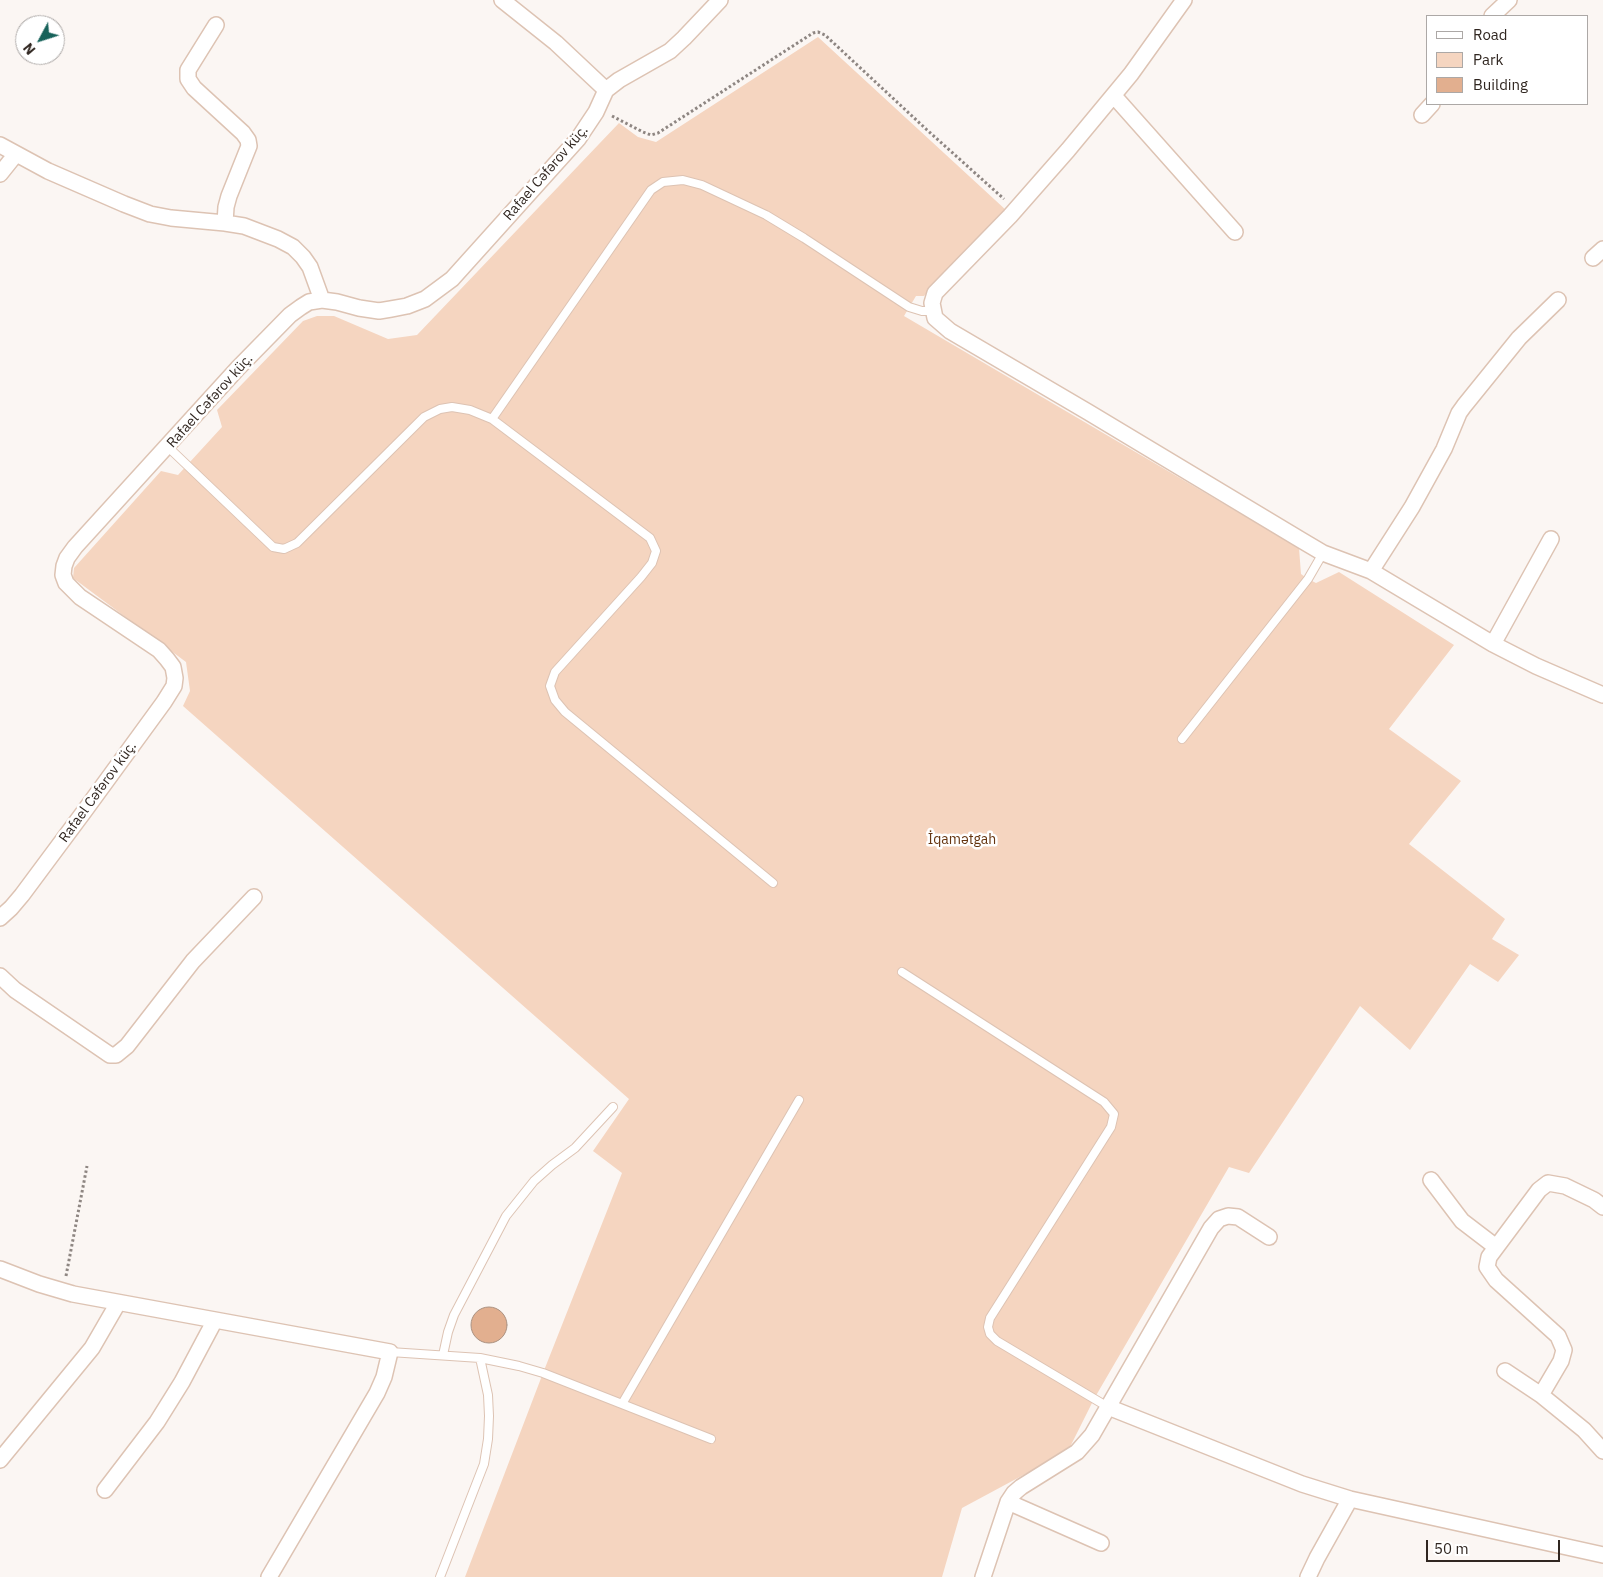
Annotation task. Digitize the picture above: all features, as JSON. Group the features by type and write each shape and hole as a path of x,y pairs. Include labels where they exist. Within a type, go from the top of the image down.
{"street":[{"path":"502,0 556,43 606,90 619,80 670,51 720,0"},
{"path":"1184,0 1114,96 1016,209 935,293 932,303 935,318 950,331 1323,553 1371,571 1493,644 1536,666 1603,695"},
{"path":"1493,15 1509,0"},
{"path":"216,25 188,70 188,79 194,88 243,133 248,140 249,146 229,196 225,223"},
{"name":"Rafael Cəfərov küç.","path":"0,918 11,908 72,828 174,686 173,667 159,650 80,598 66,583 63,575 67,558 75,547 238,368 290,315 309,302 322,300 379,311 407,306 425,299 452,279 578,139 596,112 606,90"},
{"path":"1114,96 1235,232"},
{"path":"0,145 48,171 150,214 244,226 278,239 293,247 303,257 310,267 322,300"},
{"path":"0,174 16,154"},
{"path":"1371,571 1412,508 1444,449 1464,406 1520,338 1558,300"},
{"path":"1493,644 1551,539"},
{"path":"0,976 15,990 110,1055 116,1054 127,1046 193,961 254,897"},
{"path":"1431,1180 1462,1221 1496,1247"},
{"path":"1541,1395 1561,1361 1564,1350 1558,1336 1496,1280 1487,1267 1489,1257 1539,1190 1548,1183 1565,1186 1594,1200 1603,1207"},
{"path":"983,1577 1008,1502 1021,1487 1077,1452 1086,1444 1211,1228 1219,1219 1228,1216 1238,1217 1269,1237"},
{"path":"0,1269 39,1284 118,1303 390,1352 384,1377 377,1393 270,1577"},
{"path":"0,1460 92,1348 118,1303"},
{"path":"104,1490 157,1422 182,1382 216,1320"},
{"path":"1505,1371 1541,1395 1584,1430 1603,1451"},
{"path":"1108,1407 1302,1484 1350,1499 1603,1555"},
{"path":"1308,1577 1350,1499"},
{"path":"1008,1502 1101,1543"}],"lane":[{"path":"492,419 651,190 663,182 683,180 702,185 766,215 909,307 922,311 933,311"},
{"path":"168,447 273,547 284,549 297,543 424,417 440,409 452,407 470,410 492,419 650,538 656,551 652,563 641,577 555,672 550,686 555,700 565,712 773,882"},
{"path":"1182,739 1308,579 1323,553"},
{"path":"902,972 1104,1102 1114,1114 1111,1127 990,1318 988,1327 990,1334 997,1341 1108,1407"},
{"path":"622,1404 799,1100"},
{"path":"443,1355 454,1314 506,1216 534,1181 552,1164 575,1148 613,1108"},
{"path":"390,1352 480,1358 512,1364 543,1373 711,1439"},
{"path":"440,1577 484,1464 489,1416 488,1395 480,1358"}],"path":[{"path":"596,112 613,116 651,135 658,133 813,33 818,32 825,34 926,129 1016,209"},
{"path":"64,1291 87,1166"}],"green space":[{"name":"İqamətgah","path":"818,37 1007,211 924,296 916,296 904,316 1299,548 1301,574 1308,579 1316,583 1339,572 1454,645 1389,729 1461,781 1409,844 1505,919 1492,939 1519,955 1498,982 1470,964 1410,1050 1360,1006 1249,1173 1229,1167 1094,1399 1068,1451 962,1508 942,1577 465,1577 622,1173 593,1151 629,1099 183,706 190,691 186,662 73,578 74,568 161,471 178,475 222,427 217,410 303,321 317,316 334,316 388,339 417,335 619,123 638,137 656,142"}],"building":[{"path":"489,1307 496,1308 502,1312 506,1318 506,1332 502,1338 496,1342 489,1343 482,1342 476,1338 472,1332 471,1325 472,1318 476,1312 482,1308"}]}
